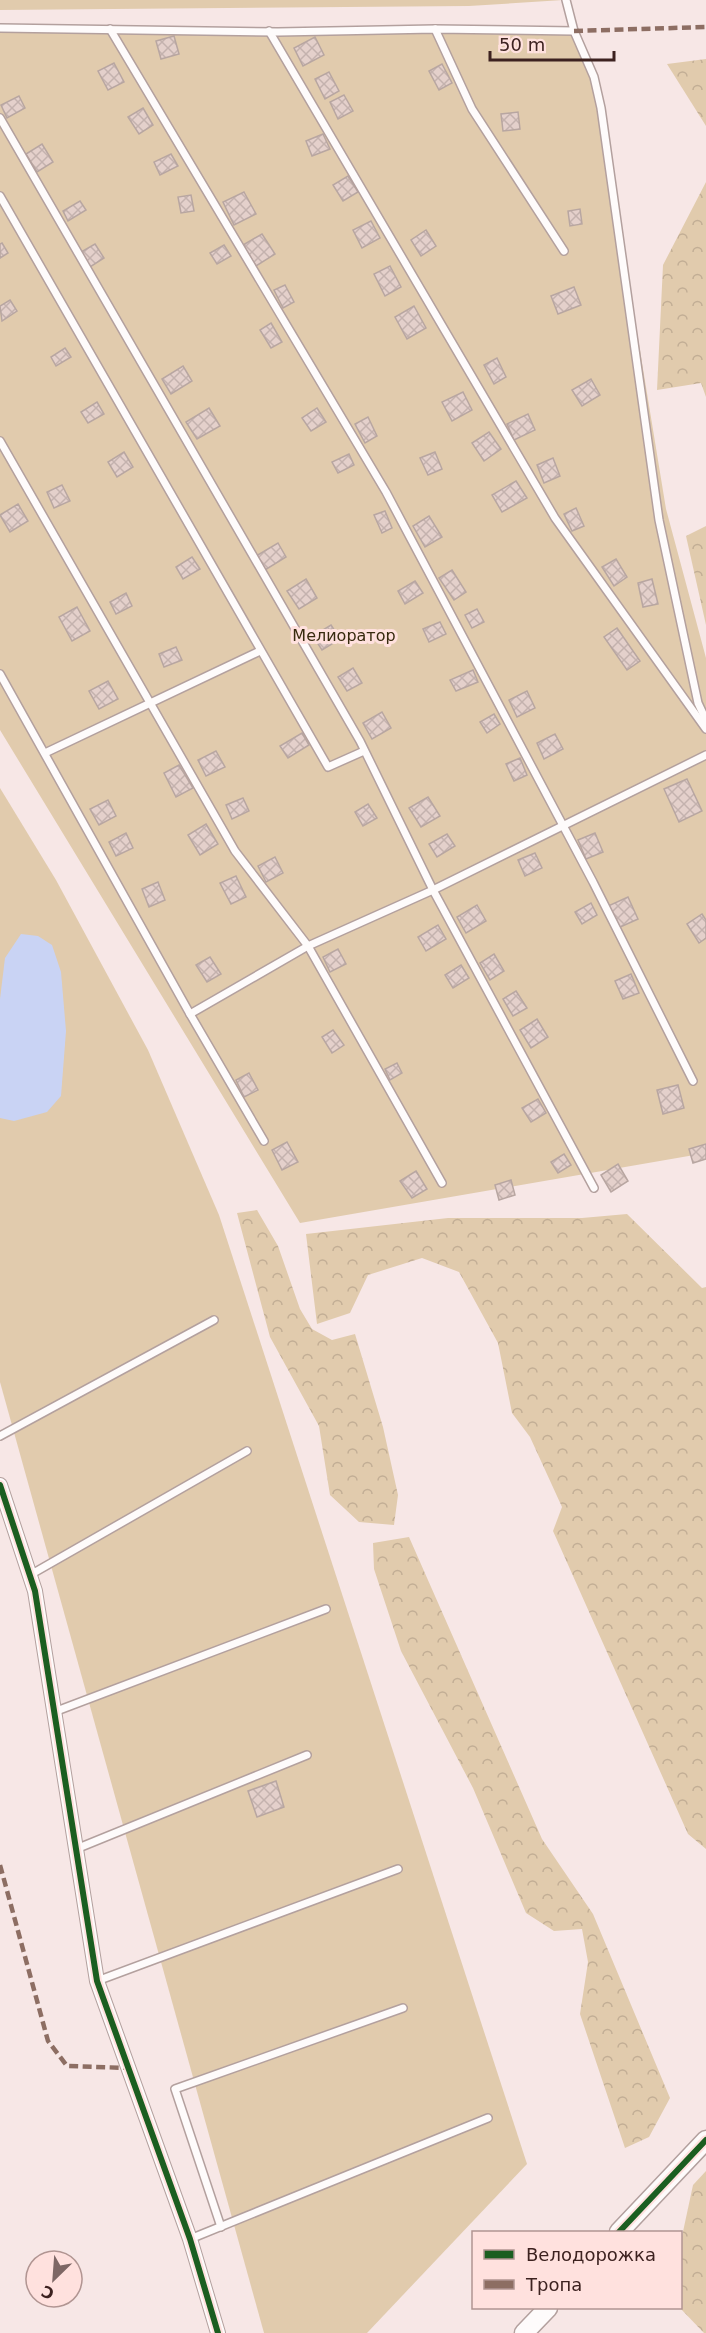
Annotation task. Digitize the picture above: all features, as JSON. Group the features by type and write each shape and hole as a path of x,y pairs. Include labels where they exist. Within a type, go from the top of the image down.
{"street":[{"path":"0,1485 35,1591 97,1981 190,2239 218,2333"},
{"path":"620,2231 706,2140"},
{"path":"524,2333 546,2309"}],"lane":[{"path":"566,0 574,32 594,77 601,108 659,520 698,703 706,720"},
{"path":"0,28 268,31 435,29 574,32"},
{"path":"110,29 386,492 593,882 693,1082"},
{"path":"435,29 472,109 564,251"},
{"path":"268,31 555,518 706,729"},
{"path":"0,118 364,751 433,890 594,1188"},
{"path":"0,196 328,767 364,751"},
{"path":"0,441 235,851 308,946 442,1183"},
{"path":"45,753 260,651"},
{"path":"0,674 190,1014 264,1141"},
{"path":"190,1014 308,946 433,890 706,755"},
{"path":"0,1436 214,1320"},
{"path":"30,1575 247,1451"},
{"path":"54,1712 326,1609"},
{"path":"76,1850 307,1755"},
{"path":"97,1981 398,1869"},
{"path":"221,2226 175,2089 403,2008"},
{"path":"190,2239 488,2118"}],"green space":[{"path":"0,0 563,0 469,6 0,10"},
{"name":"Мелиоратор","path":"0,32 574,33 596,82 666,509 706,658 706,1153 300,1223 0,730"},
{"path":"706,59 706,126 667,64"},
{"path":"706,182 706,397 701,383 657,390 663,265"},
{"path":"706,526 706,625 686,536"},
{"path":"0,788 56,880 148,1050 219,1215 527,2164 367,2333 264,2333 0,1382"},
{"path":"257,1210 278,1246 300,1309 312,1329 332,1340 355,1334 383,1427 398,1495 394,1525 359,1522 330,1495 319,1426 270,1337 237,1213"},
{"path":"627,1214 702,1288 706,1287 706,1849 688,1834 553,1531 562,1507 530,1437 512,1413 498,1343 459,1272 422,1258 368,1275 350,1313 317,1324 306,1234 448,1218 582,1218"},
{"path":"409,1537 542,1839 593,1914 670,2098 649,2137 625,2148 580,2014 588,1962 582,1929 554,1931 526,1913 473,1788 401,1651 374,1569 373,1543"},
{"path":"706,2171 706,2333 681,2309 682,2236 693,2185"}],"water":[{"path":"21,934 38,936 52,945 61,972 66,1031 61,1096 47,1112 14,1121 0,1118 0,999 5,958"}],"building":[{"path":"174,36 179,54 161,59 156,41"},
{"path":"315,37 324,55 303,66 294,48"},
{"path":"114,63 124,82 108,90 98,71"},
{"path":"442,64 452,83 439,90 429,71"},
{"path":"329,72 339,91 325,99 315,79"},
{"path":"344,95 353,111 338,119 330,102"},
{"path":"19,96 25,108 7,118 1,105"},
{"path":"143,108 153,125 139,134 128,117"},
{"path":"518,112 520,129 503,131 501,114"},
{"path":"323,134 330,149 312,156 306,141"},
{"path":"42,144 53,162 37,172 26,154"},
{"path":"171,154 178,166 160,175 154,162"},
{"path":"348,176 358,192 343,201 333,185"},
{"path":"244,192 256,214 234,225 223,202"},
{"path":"191,195 194,211 181,213 178,197"},
{"path":"80,201 86,210 68,221 63,211"},
{"path":"580,209 582,224 570,226 568,211"},
{"path":"371,221 380,238 362,248 353,230"},
{"path":"426,230 436,246 421,256 411,240"},
{"path":"262,234 275,254 256,266 243,245"},
{"path":"2,243 8,253 0,258 0,244"},
{"path":"95,244 104,258 90,267 81,252"},
{"path":"224,245 231,256 217,264 210,253"},
{"path":"390,266 401,287 385,296 374,274"},
{"path":"285,285 294,302 283,308 274,290"},
{"path":"574,287 581,305 558,314 551,296"},
{"path":"10,300 17,311 2,321 0,306"},
{"path":"414,306 426,328 407,339 395,317"},
{"path":"271,323 282,342 271,348 260,330"},
{"path":"65,348 71,357 56,366 51,357"},
{"path":"497,358 506,377 494,384 484,365"},
{"path":"183,366 192,381 171,394 162,379"},
{"path":"591,379 600,395 582,406 572,390"},
{"path":"463,392 472,410 452,421 442,402"},
{"path":"97,402 104,414 88,423 81,412"},
{"path":"209,408 220,426 197,439 186,422"},
{"path":"317,408 326,422 311,431 302,418"},
{"path":"528,414 535,430 514,440 507,424"},
{"path":"368,417 377,436 365,443 355,424"},
{"path":"489,432 501,449 484,461 472,443"},
{"path":"124,452 133,467 117,477 108,462"},
{"path":"435,452 442,469 428,475 420,458"},
{"path":"349,454 354,465 338,473 332,462"},
{"path":"553,458 560,476 544,483 537,465"},
{"path":"516,481 527,498 502,512 492,495"},
{"path":"62,485 70,501 54,508 47,492"},
{"path":"18,504 28,521 10,532 0,515"},
{"path":"576,508 584,526 572,531 564,514"},
{"path":"385,511 392,528 382,533 374,515"},
{"path":"429,516 442,537 425,547 413,526"},
{"path":"278,543 286,557 265,570 256,556"},
{"path":"192,557 200,569 183,579 176,567"},
{"path":"616,559 627,577 614,586 602,567"},
{"path":"452,570 466,592 454,600 439,578"},
{"path":"306,579 317,598 299,609 287,591"},
{"path":"652,579 658,604 643,607 638,583"},
{"path":"415,581 423,593 405,604 398,591"},
{"path":"126,593 132,606 116,614 110,602"},
{"path":"77,607 90,631 72,641 59,617"},
{"path":"477,609 484,622 472,628 465,615"},
{"path":"440,622 446,634 429,642 423,629"},
{"path":"331,625 340,639 322,650 313,636"},
{"path":"617,628 640,661 627,670 604,637"},
{"path":"176,647 182,660 164,667 159,654"},
{"path":"353,668 362,683 347,691 338,677"},
{"path":"473,670 478,682 456,691 450,680"},
{"path":"108,681 118,699 99,709 89,691"},
{"path":"527,691 535,708 517,717 509,700"},
{"path":"382,712 391,728 372,739 363,723"},
{"path":"494,714 500,724 487,733 480,722"},
{"path":"302,733 309,745 288,758 280,746"},
{"path":"555,734 563,749 544,759 537,743"},
{"path":"216,751 225,767 206,776 198,760"},
{"path":"520,758 527,775 514,781 506,764"},
{"path":"179,765 193,788 176,797 164,773"},
{"path":"687,779 702,811 679,822 664,789"},
{"path":"428,797 440,816 421,827 409,808"},
{"path":"243,798 249,811 232,819 226,805"},
{"path":"108,800 116,816 99,825 90,809"},
{"path":"368,804 377,818 363,826 355,812"},
{"path":"206,824 218,844 200,855 188,835"},
{"path":"126,833 133,848 116,856 109,842"},
{"path":"595,833 603,852 586,859 578,840"},
{"path":"447,834 455,846 437,857 429,844"},
{"path":"535,853 542,868 525,876 518,860"},
{"path":"275,857 283,873 266,882 258,866"},
{"path":"236,876 246,897 231,904 220,883"},
{"path":"158,882 165,900 149,907 142,889"},
{"path":"628,897 638,919 618,928 608,906"},
{"path":"591,903 597,915 582,924 575,912"},
{"path":"477,905 486,921 466,933 457,917"},
{"path":"702,914 706,920 706,938 699,943 687,924"},
{"path":"438,925 446,939 426,951 418,937"},
{"path":"338,949 346,964 330,972 323,957"},
{"path":"494,954 504,971 490,980 480,963"},
{"path":"210,957 221,974 207,982 196,965"},
{"path":"461,965 469,978 453,988 445,975"},
{"path":"631,974 639,993 623,999 615,981"},
{"path":"516,991 527,1008 513,1016 503,999"},
{"path":"537,1019 548,1037 531,1048 520,1030"},
{"path":"333,1030 344,1045 332,1053 322,1037"},
{"path":"397,1063 402,1073 390,1080 385,1069"},
{"path":"249,1073 258,1090 244,1097 236,1080"},
{"path":"678,1085 684,1108 663,1114 657,1090"},
{"path":"538,1099 546,1113 531,1122 522,1108"},
{"path":"287,1142 298,1162 282,1170 272,1150"},
{"path":"706,1144 706,1159 693,1163 689,1149"},
{"path":"564,1154 571,1165 558,1173 551,1162"},
{"path":"618,1164 628,1181 611,1192 601,1175"},
{"path":"416,1171 427,1189 412,1198 400,1181"},
{"path":"511,1180 515,1195 499,1200 495,1185"},
{"path":"276,1781 284,1807 257,1817 248,1791"}],"marked path":[{"path":"574,31 706,27"},
{"path":"0,1865 48,2041 67,2066 129,2068"}],"cycle path":[{"path":"0,1485 35,1591 97,1981 190,2239 218,2333"},
{"path":"620,2231 706,2140"}]}
